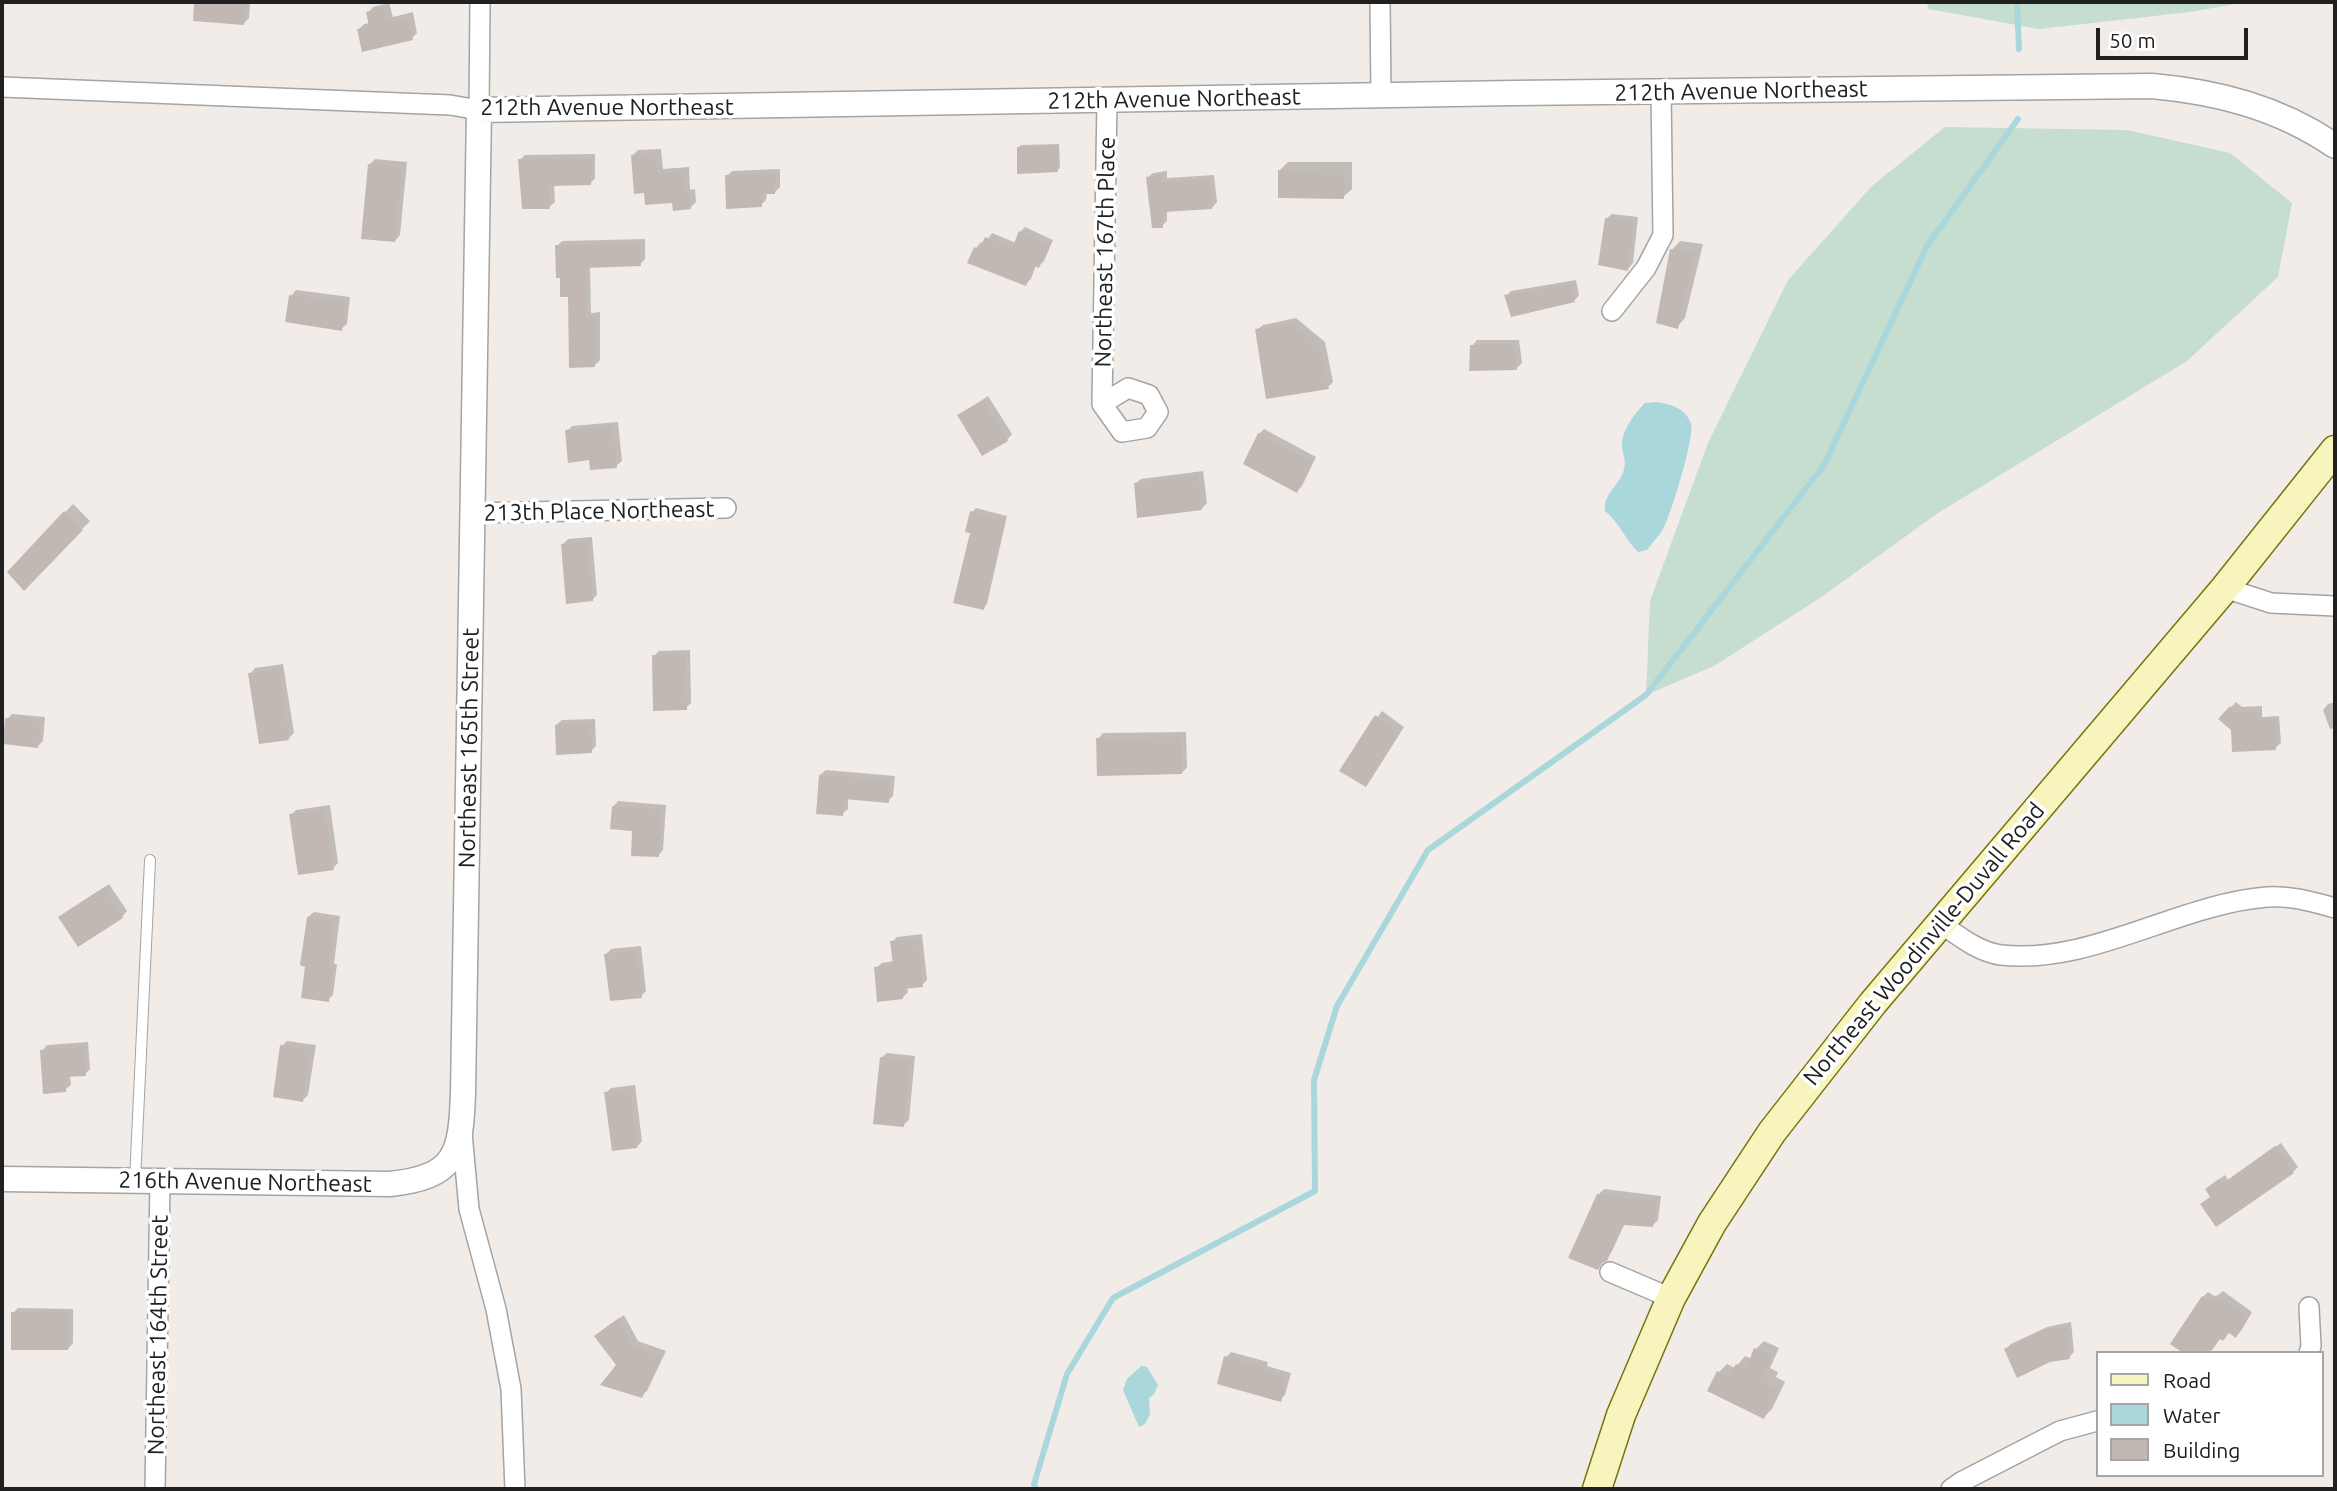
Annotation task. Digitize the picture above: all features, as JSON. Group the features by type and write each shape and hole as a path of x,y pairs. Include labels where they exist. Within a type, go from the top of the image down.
{"main road":[{"name":"Northeast Woodinville-Duvall Road","path":"1597,1489 1626,1403 1671,1298 1712,1223 1772,1132 1856,1024 2225,588 2335,450"}],"street":[{"name":"Northeast 165th Street","path":"480,2 462,1132 469,1209 496,1310 511,1389 515,1489"},
{"path":"1380,2 1381,95"},
{"name":"212th Avenue Northeast","path":"2,87 450,105 479,110 2152,86 2187,89 2258,106 2292,121 2335,146"},
{"path":"1612,311 1646,268 1663,235 1661,92"},
{"name":"Northeast 167th Place","path":"1102,404 1107,101"},
{"name":"213th Place Northeast","path":"472,513 726,508"},
{"path":"2225,588 2271,603 2335,606"},
{"path":"1940,923 1973,947 2000,955 2037,954 2073,950 2213,908 2266,897 2289,897 2335,908"},
{"name":"216th Avenue Northeast","path":"2,1179 390,1184 417,1182 434,1175 448,1163 462,1132"},
{"name":"Northeast 164th Street","path":"155,1489 160,1181"},
{"path":"1611,1272 1671,1298"},
{"path":"2309,1307 2310,1351"},
{"path":"1951,1489 2060,1431 2096,1421"}],"lane":[{"path":"135,1181 150,860"}],"green space":[{"path":"1927,2 2247,2 2190,12 2039,29 1928,9"},
{"path":"1945,127 2127,130 2230,153 2292,203 2278,277 2187,361 1938,513 1820,598 1714,666 1646,695 1650,601 1708,443 1788,280 1872,186"}],"water":[{"path":"1656,402 1672,406 1685,414 1691,424 1691,431 1682,476 1667,521 1647,550 1638,552 1605,511 1605,505 1623,473 1625,464 1622,441 1625,430 1645,403"},
{"path":"1141,1366 1147,1367 1158,1385 1149,1398 1150,1414 1145,1424 1139,1427 1123,1390 1127,1379"}],"building":[{"path":"194,2 246,2 244,25 193,21"},
{"path":"384,7 388,21 408,17 413,40 362,52 357,29 369,26 366,12"},
{"path":"1058,145 1058,172 1017,174 1017,147"},
{"path":"656,153 658,173 684,172 686,194 690,193 691,209 673,211 672,203 645,205 644,193 634,194 631,155"},
{"path":"518,159 591,159 591,185 550,186 550,209 522,209"},
{"path":"368,164 402,167 395,242 361,239"},
{"path":"1345,169 1344,199 1278,198 1278,170"},
{"path":"775,174 775,194 762,194 762,207 726,209 725,175"},
{"path":"1162,175 1162,182 1210,179 1212,209 1163,212 1163,228 1152,228 1146,177"},
{"path":"1605,218 1634,221 1628,271 1598,265"},
{"path":"1019,231 1049,245 1039,268 1034,266 1026,286 967,263 974,247 979,249 985,237 1012,248"},
{"path":"640,244 641,266 586,268 586,317 596,317 595,367 569,368 568,297 560,297 560,278 556,278 555,245"},
{"path":"1670,249 1696,252 1678,329 1656,323"},
{"path":"1571,284 1575,302 1511,317 1504,295"},
{"path":"289,295 346,302 342,331 285,322"},
{"path":"1290,323 1320,348 1329,389 1266,399 1255,329"},
{"path":"1515,344 1517,370 1469,371 1470,345"},
{"path":"983,400 1008,441 982,456 957,415"},
{"path":"613,426 617,468 590,470 589,460 568,463 565,430"},
{"path":"1258,433 1312,462 1297,493 1243,464"},
{"path":"1198,475 1202,510 1137,518 1134,483"},
{"path":"64,511 83,530 24,591 7,572"},
{"path":"970,511 1005,520 984,610 953,603 970,533 965,532"},
{"path":"588,542 593,601 566,604 561,544"},
{"path":"686,654 687,710 653,711 652,655"},
{"path":"279,669 289,740 259,744 248,673"},
{"path":"2230,706 2236,712 2257,711 2258,721 2275,720 2276,750 2232,752 2231,730 2218,719"},
{"path":"1375,715 1400,733 1366,787 1339,771"},
{"path":"5,718 41,722 38,748 3,744"},
{"path":"590,723 592,753 556,755 555,725"},
{"path":"1182,737 1182,774 1097,776 1096,738"},
{"path":"819,775 890,780 889,803 844,799 843,816 816,814"},
{"path":"612,806 662,810 659,857 631,856 632,831 610,829"},
{"path":"325,809 334,870 298,875 289,814"},
{"path":"103,888 123,918 78,947 58,917"},
{"path":"307,917 335,920 329,969 333,969 329,1002 301,998 305,967 300,965"},
{"path":"918,939 923,987 903,989 903,999 877,1002 874,967 893,965 890,941"},
{"path":"637,950 642,998 610,1001 604,954"},
{"path":"280,1045 311,1050 303,1102 273,1097"},
{"path":"83,1046 86,1076 66,1077 66,1092 43,1094 40,1050"},
{"path":"880,1057 910,1060 904,1127 873,1124"},
{"path":"630,1089 637,1148 612,1151 604,1092"},
{"path":"2275,1146 2294,1173 2216,1227 2200,1204 2210,1197 2205,1189 2219,1179 2222,1184"},
{"path":"1597,1194 1657,1201 1653,1227 1623,1225 1607,1261 1602,1263 1598,1270 1568,1258"},
{"path":"2216,1295 2248,1318 2236,1338 2229,1333 2223,1341 2220,1339 2211,1351 2180,1351 2170,1344 2202,1296 2211,1302"},
{"path":"11,1312 69,1313 68,1350 11,1350"},
{"path":"619,1318 633,1345 662,1357 642,1398 600,1385 616,1365 594,1336"},
{"path":"2067,1326 2070,1359 2050,1362 2017,1378 2004,1349 2040,1331"},
{"path":"1754,1348 1772,1356 1763,1377 1771,1381 1769,1385 1778,1390 1764,1419 1707,1391 1717,1371 1729,1377 1736,1364 1746,1369"},
{"path":"1224,1356 1264,1367 1262,1371 1287,1378 1281,1402 1217,1384"}],"waterway":[{"path":"2017,2 2019,49"},
{"path":"1036,1489 1034,1484 1067,1374 1113,1298 1315,1191 1314,1080 1337,1006 1428,850 1646,695 1824,465 1927,246 2018,119"}]}
